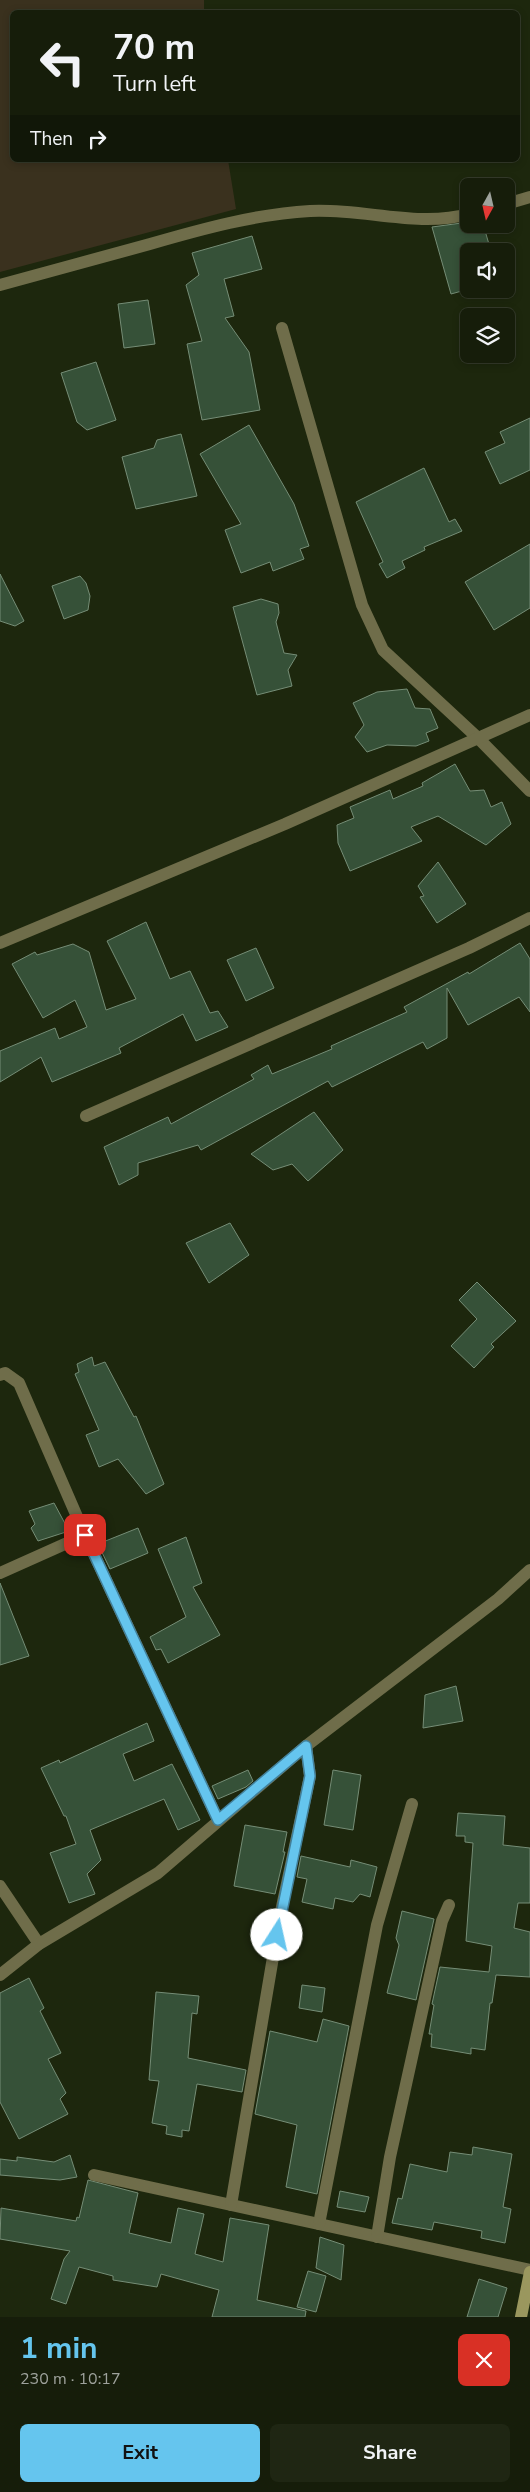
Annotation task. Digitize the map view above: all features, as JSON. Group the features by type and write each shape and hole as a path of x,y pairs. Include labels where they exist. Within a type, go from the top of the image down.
{"street":[{"path":"515,201 530,197"},
{"path":"0,285 200,230 262,217 311,211 436,221 460,216"},
{"path":"282,328 362,606 383,650 479,739 530,791"},
{"path":"0,943 285,824 530,716"},
{"path":"86,1116 468,948 530,918"},
{"path":"0,1375 5,1373 19,1383 85,1535 218,1820"},
{"path":"0,1573 85,1535"},
{"path":"0,1975 40,1944 158,1873 193,1845 218,1820 306,1746 498,1599 530,1570"},
{"path":"231,2205 280,1916 310,1776 306,1746"},
{"path":"319,2224 377,1925 412,1804"},
{"path":"0,1886 40,1944"},
{"path":"377,2236 392,2148 442,1921 449,1905"},
{"path":"94,2175 530,2271 521,2317"}],"shaded area":[{"path":"0,0 204,0 204,10 10,10 10,162 228,162 236,209 0,272"}],"building":[{"path":"460,223 460,233 486,233 489,243 460,243 460,292 451,294 432,227"},
{"path":"252,236 262,269 224,279 234,316 225,318 249,352 260,410 202,420 187,344 202,341 186,285 199,275 192,253"},
{"path":"148,300 155,344 124,348 118,304"},
{"path":"96,362 116,420 87,430 77,422 61,373"},
{"path":"530,418 530,470 500,484 485,452 505,443 500,432"},
{"path":"249,425 294,504 309,546 300,549 304,559 273,571 270,562 241,573 225,530 241,524 200,454"},
{"path":"181,434 197,496 136,509 122,457 154,448 157,440"},
{"path":"424,468 449,522 455,519 462,531 424,547 425,550 402,561 405,568 387,578 379,564 383,562 356,502"},
{"path":"530,544 530,608 494,630 465,582"},
{"path":"0,574 24,621 15,626 0,621"},
{"path":"80,576 86,583 90,596 88,610 64,619 52,586"},
{"path":"261,599 278,604 279,613 276,622 284,653 297,655 288,670 292,686 257,695 233,607"},
{"path":"407,689 415,708 430,709 438,728 426,733 429,741 416,746 387,745 367,752 355,737 364,725 353,703 377,692"},
{"path":"455,764 470,791 484,790 491,807 502,802 511,824 486,845 438,816 411,827 422,841 350,871 338,843 337,825 354,818 350,807 390,790 393,799 423,786 422,783"},
{"path":"438,862 466,904 437,923 420,897 424,896 418,886"},
{"path":"146,922 170,979 190,971 210,1013 218,1011 228,1027 196,1041 183,1014 119,1048 121,1053 52,1082 41,1057 0,1082 0,1051 55,1028 59,1039 87,1027 75,1000 43,1018 12,964 35,952 37,955 73,944 89,952 106,1010 136,999 107,941"},
{"path":"520,943 530,959 530,1012 519,997 468,1025 447,988 447,1038 427,1049 423,1042 332,1087 328,1081 201,1150 198,1145 138,1163 138,1175 119,1185 104,1147 168,1117 171,1124 254,1079 251,1075 268,1065 272,1074 332,1049 331,1046 407,1012 404,1007 468,972 469,974"},
{"path":"256,948 274,988 246,1001 227,960"},
{"path":"314,1112 343,1150 308,1181 292,1164 273,1170 251,1154"},
{"path":"230,1223 249,1255 209,1283 186,1243"},
{"path":"477,1282 516,1321 491,1344 494,1347 474,1368 451,1346 477,1319 459,1300"},
{"path":"92,1357 94,1366 105,1362 134,1417 136,1416 164,1484 146,1494 118,1459 99,1467 86,1435 99,1430 75,1374 79,1372 77,1364"},
{"path":"54,1503 69,1531 38,1541 31,1528 35,1524 29,1511"},
{"path":"138,1528 148,1553 110,1569 98,1544"},
{"path":"186,1537 202,1583 193,1587 220,1635 168,1663 161,1649 156,1650 150,1637 186,1617 158,1549"},
{"path":"0,1583 29,1656 0,1665"},
{"path":"456,1686 463,1721 423,1728 425,1695"},
{"path":"147,1723 154,1741 123,1754 134,1781 172,1764 200,1820 178,1830 164,1799 90,1830 101,1860 87,1874 95,1894 69,1903 50,1853 76,1844 66,1816 64,1816 41,1768 59,1760 60,1763"},
{"path":"248,1770 253,1781 246,1787 218,1799 212,1786"},
{"path":"333,1770 361,1775 353,1830 324,1825"},
{"path":"458,1813 505,1816 503,1845 530,1848 530,1903 518,1903 514,1928 530,1932 530,1977 496,1975 492,2003 490,2003 485,2050 471,2048 471,2054 431,2047 432,2034 429,2034 434,2005 432,2004 440,1967 489,1972 492,1946 466,1941 473,1843 465,1842 465,1836 456,1836"},
{"path":"245,1825 287,1832 283,1852 285,1852 275,1894 234,1886"},
{"path":"301,1856 350,1867 351,1860 377,1867 370,1897 360,1894 353,1902 335,1898 333,1909 302,1902 307,1879 297,1877"},
{"path":"402,1911 434,1919 416,2000 387,1993 399,1945 396,1938"},
{"path":"29,1978 44,2008 40,2011 61,2053 48,2059 66,2093 60,2099 68,2114 19,2139 0,2102 0,1993"},
{"path":"302,1985 325,1988 322,2012 299,2008"},
{"path":"156,1992 199,1996 197,2014 192,2013 188,2058 246,2070 242,2092 197,2084 189,2131 182,2130 182,2137 166,2134 167,2126 152,2123 159,2081 149,2080"},
{"path":"323,2019 349,2026 317,2194 286,2187 297,2125 255,2114 270,2031 317,2042"},
{"path":"473,2147 512,2154 503,2207 511,2209 505,2243 481,2238 482,2231 434,2222 432,2230 392,2223 398,2198 402,2199 410,2164 447,2172 450,2152 472,2155"},
{"path":"70,2155 77,2177 60,2180 0,2175 0,2159 17,2161 17,2157 54,2162"},
{"path":"88,2180 138,2193 129,2233 171,2243 178,2208 204,2214 195,2254 223,2262 230,2218 269,2225 257,2300 306,2311 305,2317 212,2317 219,2290 161,2274 157,2287 113,2280 113,2276 79,2267 66,2304 51,2299 64,2259 70,2251 0,2239 1,2208 76,2221 77,2217 79,2218"},
{"path":"340,2191 369,2197 365,2212 337,2207"},
{"path":"320,2237 344,2245 341,2280 316,2268"},
{"path":"308,2271 326,2276 316,2312 297,2307"},
{"path":"479,2279 507,2288 498,2317 467,2317"}],"route":[{"path":"85,1535 218,1820 306,1746 310,1776 277,1935"}]}
